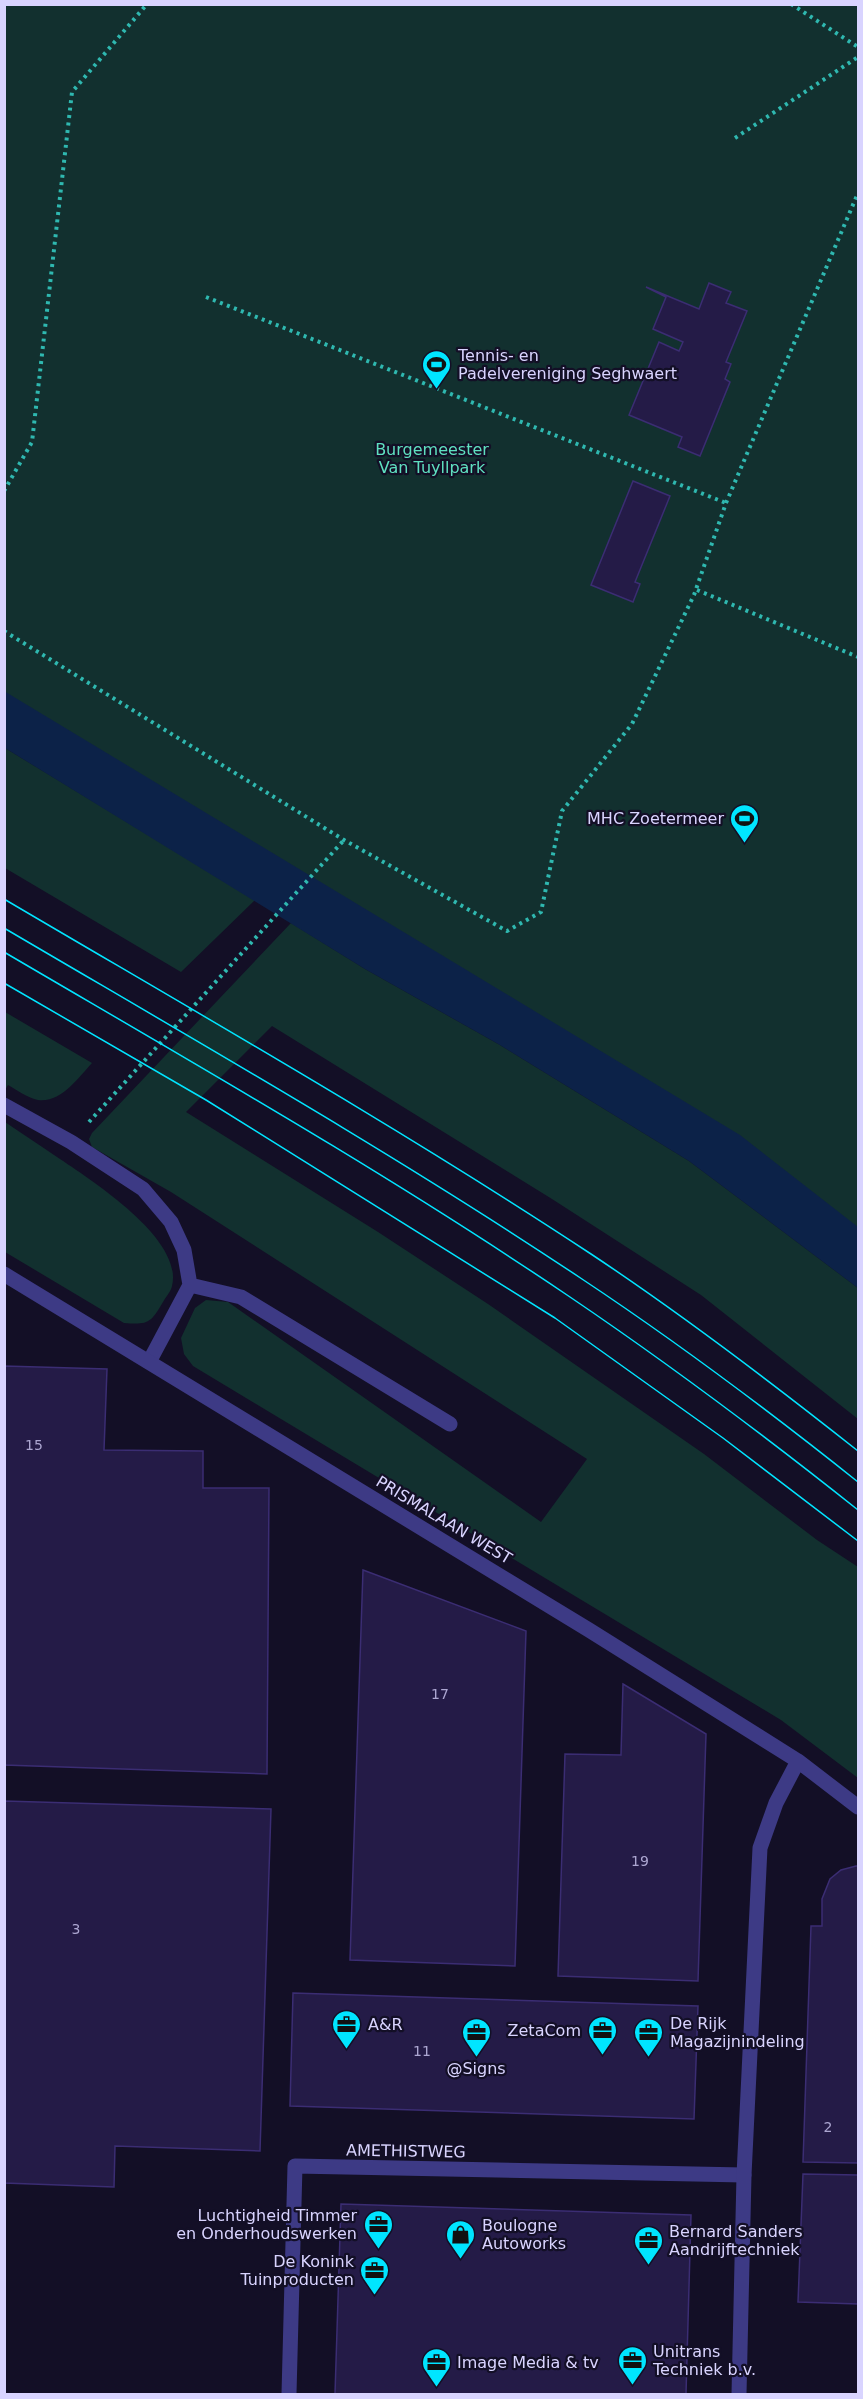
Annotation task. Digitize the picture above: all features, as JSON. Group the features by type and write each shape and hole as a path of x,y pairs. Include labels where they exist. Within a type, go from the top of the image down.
{"street":[{"path":"4,1105 70,1142 143,1189 171,1222 184,1250 190,1285 149,1362"},
{"name":"PRISMALAAN WEST","path":"4,1274 589,1629 798,1761 858,1807"},
{"path":"190,1285 241,1297 450,1424"},
{"path":"739,2394 744,2175 760,1848 776,1803 798,1761"},
{"name":"AMETHISTWEG","path":"289,2394 295,2166 744,2175"}],"path":[{"path":"4,491 32,442 72,92 147,4"},
{"path":"791,4 858,47"},
{"path":"735,138 858,57"},
{"path":"4,632 344,840 507,931 541,912 562,811 632,724 697,590 726,503 858,193"},
{"path":"206,297 726,503"},
{"path":"697,590 858,657"},
{"path":"70,1142 344,840"}],"green space":[{"name":"Burgemeester Van Tuyllpark","path":"4,5 858,5 858,1248 5,739"},
{"path":"4,748 255,900 181,972 5,868"},
{"path":"291,923 365,969 500,1045 689,1161 858,1288 858,1419 701,1295 552,1199 272,1026 186,1112 488,1304 704,1454 817,1540 858,1567 858,1778 781,1720 193,1366 184,1354 181,1338 195,1308 206,1300 228,1302 541,1522 587,1459 171,1192 92,1147 89,1139 92,1133"},
{"path":"5,1012 92,1063 62,1094 54,1098 34,1099 8,1085 5,1090"},
{"path":"5,1122 109,1194 149,1230 163,1249 172,1268 172,1286 155,1314 148,1321 139,1324 124,1323 5,1252"}],"water":[{"path":"4,691 740,1135 858,1227 858,1288 689,1161 500,1045 365,969 5,748"}],"building":[{"path":"709,283 731,292 726,303 747,311 726,362 731,364 725,379 730,382 700,456 678,447 682,437 629,415 659,342 679,351 683,342 653,329 666,297 646,287 699,309"},
{"path":"633,481 670,496 635,582 640,584 633,602 591,585"},
{"path":"4,1366 107,1369 104,1450 203,1451 203,1488 269,1488 267,1774 4,1765"},
{"path":"363,1570 526,1631 515,1966 350,1960"},
{"path":"623,1684 706,1734 698,1981 558,1976 565,1754 621,1755"},
{"path":"4,1801 271,1809 260,2151 115,2146 114,2187 4,2183"},
{"path":"858,1866 858,2163 803,2162 811,1926 822,1926 822,1899 830,1879 841,1870"},
{"path":"293,1993 698,2006 694,2119 290,2106"},
{"path":"803,2174 858,2175 858,2304 798,2302"},
{"path":"341,2204 691,2215 686,2394 335,2394"}],"tram line":[{"path":"4,899 300,1073 519,1207 693,1325 858,1451"},
{"path":"4,928 296,1099 511,1233 688,1352 858,1482"},
{"path":"4,952 290,1120 501,1251 680,1374 858,1510"},
{"path":"4,983 206,1100 555,1318 723,1438 858,1541"}],"place":[{"name":"Tennis- en Padelvereniging Seghwaert","path":"437,390"},
{"name":"MHC Zoetermeer","path":"745,844"},
{"name":"A&R","path":"347,2050"},
{"name":"ZetaCom","path":"602,2056"},
{"name":"@Signs","path":"476,2058"},
{"name":"De Rijk Magazijnindeling","path":"649,2058"},
{"name":"Luchtigheid Timmer en Onderhoudswerken","path":"378,2250"},
{"name":"Boulogne Autoworks","path":"461,2260"},
{"name":"Bernard Sanders Aandrijftechniek","path":"648,2266"},
{"name":"De Konink Tuinproducten","path":"375,2296"},
{"name":"Unitrans Techniek b.v.","path":"632,2386"},
{"name":"Image Media & tv","path":"436,2388"}]}
